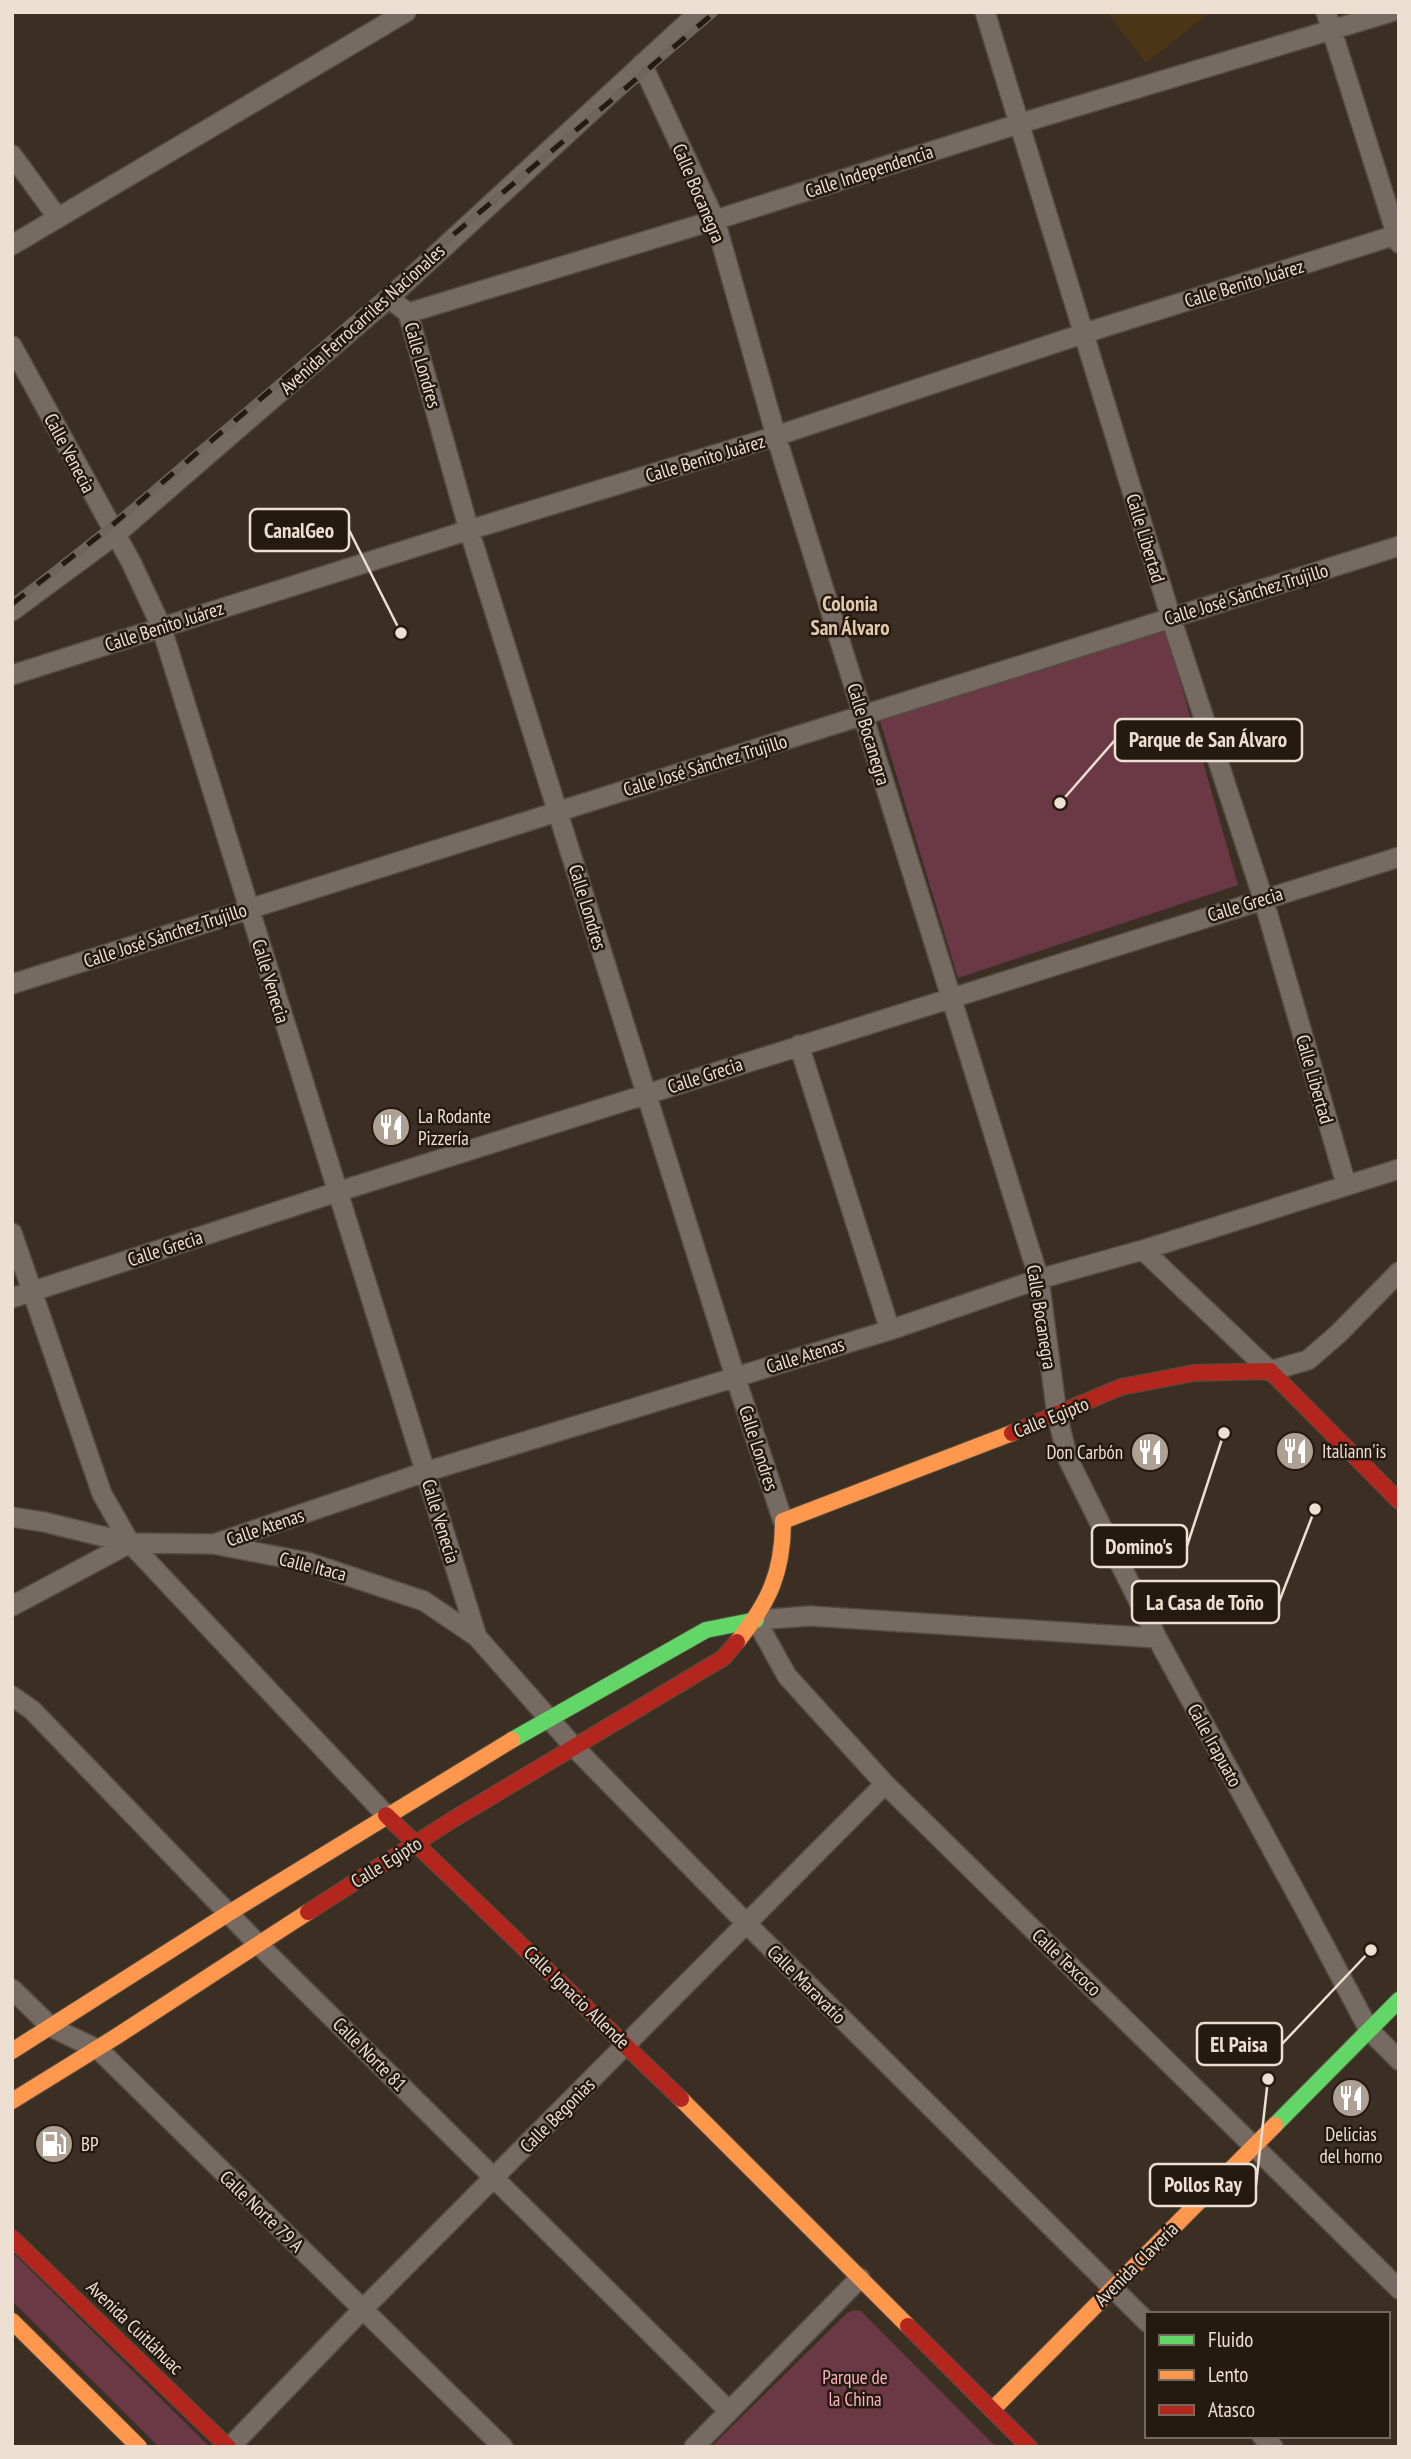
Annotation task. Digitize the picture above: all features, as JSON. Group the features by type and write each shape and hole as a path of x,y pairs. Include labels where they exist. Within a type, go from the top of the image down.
{"street":[{"name":"Avenida Ferrocarriles Nacionales","path":"12,611 115,534 389,298 699,12"},
{"name":"Calle Libertad","path":"985,12 1171,618 1263,898 1346,1184"},
{"name":"Calle Independencia","path":"408,313 715,220 1329,22 1391,12"},
{"path":"12,245 403,13"},
{"path":"1329,22 1398,238"},
{"name":"Calle Bocanegra","path":"642,64 715,220 776,436 1039,1279 1057,1415"},
{"path":"12,155 58,218"},
{"name":"Calle Benito Juárez","path":"12,675 161,626 776,436 1082,334 1398,238"},
{"name":"Calle Londres","path":"389,298 408,313 469,530 783,1521"},
{"name":"Calle Venecia","path":"12,346 115,534 161,626 477,1637"},
{"name":"Calle José Sánchez Trujillo","path":"12,984 1399,546"},
{"name":"Calle Grecia","path":"12,1298 799,1045 1399,857"},
{"path":"799,1045 890,1330"},
{"name":"Calle Atenas","path":"213,1545 425,1472 890,1330 1039,1279 1143,1250 1399,1169"},
{"name":"Calle Ignacio Allende","path":"12,1233 102,1494 130,1542 386,1815 627,2045 1029,2447"},
{"path":"1143,1250 1270,1371 1399,1501"},
{"name":"Calle Egipto","path":"12,2101 99,2050 415,1844 723,1658 756,1619 782,1567 785,1547 783,1521 1057,1415 1121,1387 1194,1373 1270,1371 1308,1360 1338,1334 1399,1272"},
{"name":"Calle Irapuato","path":"1057,1415 1068,1459 1157,1638 1369,2030 1399,2060"},
{"name":"Calle Itaca","path":"12,1517 130,1542 213,1545 307,1562 424,1601 477,1637"},
{"path":"12,1606 130,1542"},
{"path":"756,1619 810,1616 1157,1638"},
{"name":"Calle Egipto","path":"12,2050 386,1815 548,1718 706,1630 756,1619"},
{"name":"Calle Texcoco","path":"756,1619 787,1676 886,1784 1399,2289"},
{"name":"Calle Maravatío","path":"477,1637 575,1748 747,1924 1145,2320"},
{"name":"Calle Norte 81","path":"12,1696 32,1710 258,1944 729,2411"},
{"name":"Calle Begonias","path":"229,2447 886,1784"},
{"name":"Calle Norte 79 A","path":"12,1989 51,2027 99,2050 503,2447"},
{"name":"Avenida Clavería","path":"992,2410 1399,2000"},
{"name":"Avenida Cuitláhuac","path":"12,2238 229,2447"},
{"path":"694,2447 860,2278"},
{"path":"12,2321 139,2447"}],"shaded area":[{"path":"1107,12 1210,12 1146,63"}],"green space":[{"path":"1165,628 1238,885 958,978 880,721"},
{"path":"12,2252 210,2447 159,2447 12,2301"},
{"name":"Parque de la China","path":"861,2311 996,2447 711,2447 847,2313"}],"railway":[{"path":"12,604 110,527 715,12"}],"traffic: fast":[{"path":"512,1740 706,1630 756,1620"},
{"path":"1275,2125 1399,2000"}],"traffic: slow":[{"path":"737,1642 758,1614 772,1586 780,1556 783,1521 1012,1433"},
{"path":"12,2051 229,1913 512,1740"},
{"path":"12,2101 308,1912"},
{"path":"681,2099 908,2326"},
{"path":"992,2410 1275,2125"},
{"path":"12,2321 139,2447"}],"traffic: jam":[{"path":"1012,1433 1121,1387 1194,1373 1270,1371 1399,1501"},
{"path":"308,1912 452,1820 723,1658 737,1642"},
{"path":"386,1815 681,2099"},
{"path":"12,2238 228,2447"},
{"path":"908,2326 1029,2447"}],"place":[{"name":"CanalGeo","path":"401,633"},
{"name":"Parque de San Álvaro","path":"1060,803"},
{"name":"La Rodante Pizzería","path":"391,1127"},
{"name":"Domino's","path":"1224,1433"},
{"name":"Italiann'is","path":"1295,1451"},
{"name":"Don Carbón","path":"1150,1452"},
{"name":"La Casa de Toño","path":"1315,1509"},
{"name":"El Paisa","path":"1371,1950"},
{"name":"Pollos Ray","path":"1268,2079"},
{"name":"Delicias del horno","path":"1351,2098"},
{"name":"BP","path":"54,2144"}],"district":[{"name":"Colonia San Álvaro","path":"850,615"}]}
